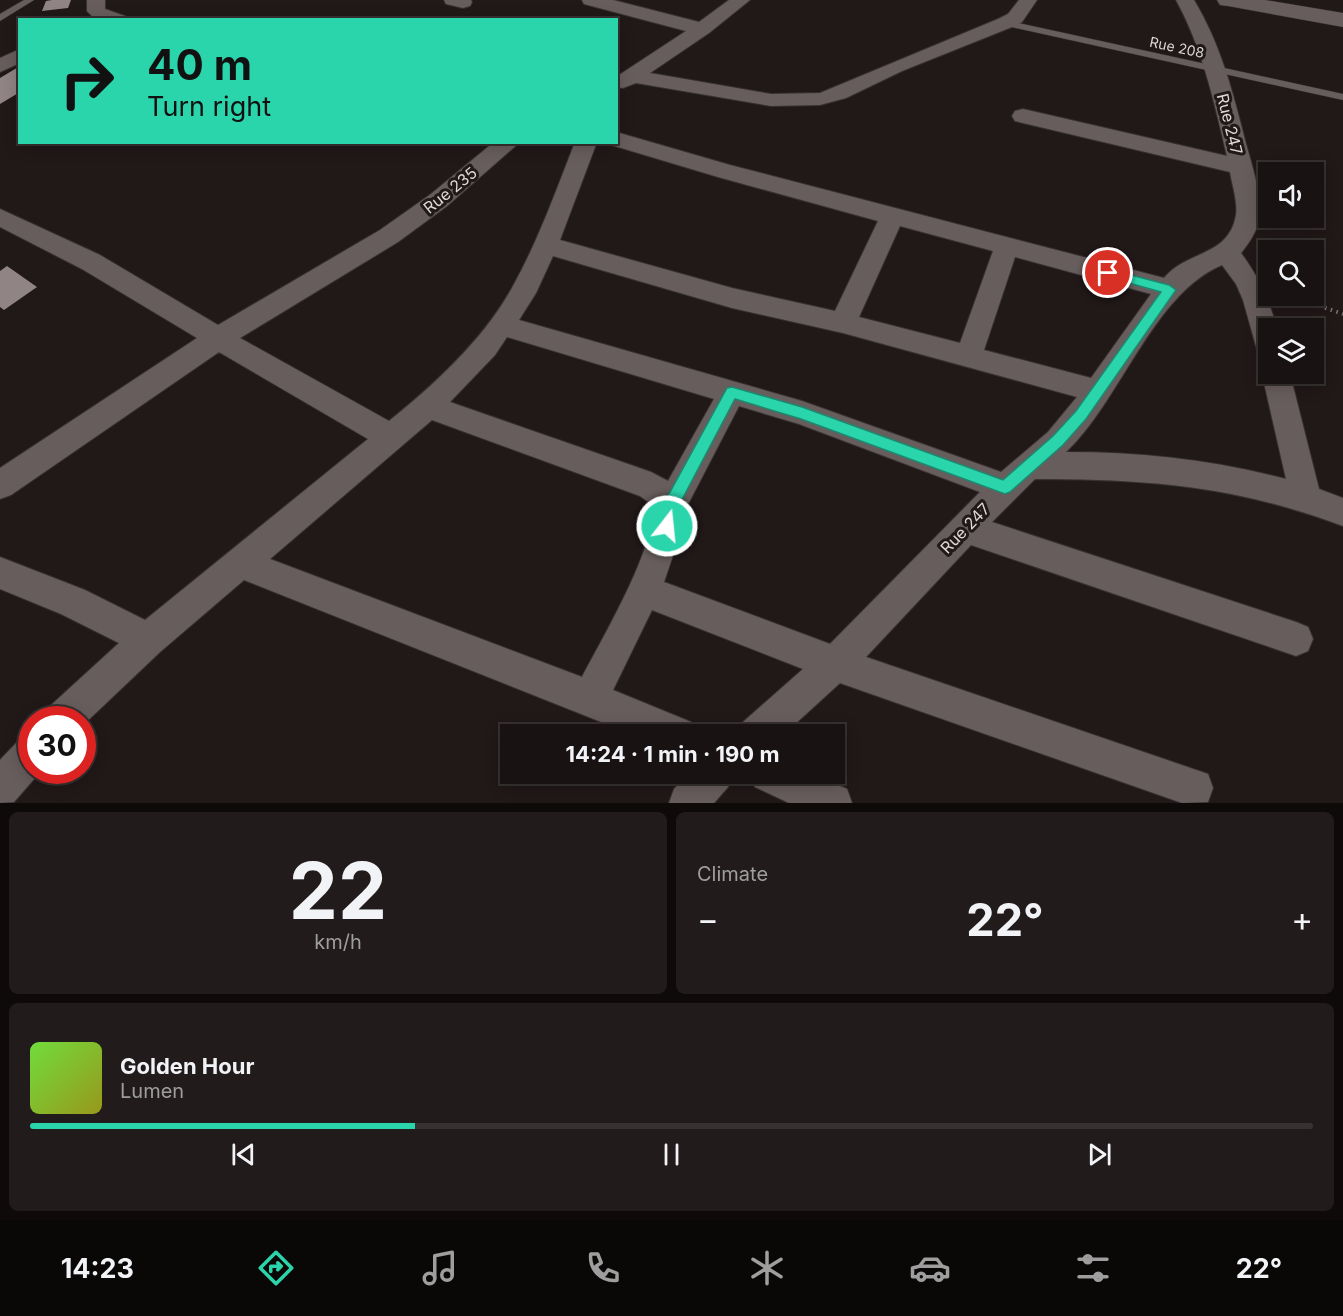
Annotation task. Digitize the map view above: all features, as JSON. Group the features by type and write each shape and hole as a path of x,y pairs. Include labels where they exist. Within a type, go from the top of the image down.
{"main road":[{"path":"1228,0 1343,20"}],"street":[{"path":"591,0 702,29"},
{"path":"621,82 702,29 741,0"},
{"path":"621,82 771,100 820,99 839,94 895,67 1005,23 1015,18 1028,0"},
{"name":"Rue 247","path":"768,724 835,664 1005,487 1073,423 1176,281 1198,265 1227,253 1241,237 1248,213 1241,167 1217,70 1201,28 1185,0"},
{"path":"91,10 110,18"},
{"path":"0,66 18,56"},
{"path":"1023,116 1241,167"},
{"path":"618,140 726,172 1169,290"},
{"name":"Rue 235","path":"0,486 218,338 389,236 439,200 507,144"},
{"path":"78,706 148,640 389,436 428,406 485,347 523,293 545,245 585,144"},
{"path":"843,323 892,215"},
{"path":"0,217 91,262 389,436"},
{"path":"545,245 732,298 843,323 1098,391"},
{"path":"968,358 1007,246"},
{"path":"1227,253 1247,280 1261,318"},
{"path":"501,325 802,413 1005,487"},
{"path":"1278,384 1306,497"},
{"path":"668,510 732,392"},
{"path":"428,406 651,486 664,496 668,510 667,526 644,591 590,698"},
{"path":"1029,466 1121,466 1212,477 1306,497 1343,512"},
{"path":"966,528 1296,639"},
{"path":"240,563 652,724"},
{"path":"0,573 73,602 148,640"},
{"path":"644,591 835,664 1194,788"},
{"path":"0,788 18,768"},
{"path":"687,803 705,784"},
{"path":"790,784 833,803"}],"lane":[{"path":"0,18 30,0"},
{"name":"Rue 208","path":"1005,23 1343,97"}],"path":[{"path":"1320,306 1343,314"}],"building":[{"path":"71,0 68,8 42,11 46,1"},
{"path":"18,67 18,93 0,104 0,78"},
{"path":"7,266 37,287 4,310 0,307 0,271"}],"route":[{"path":"667,526 668,510 732,392 802,413 1005,487 1058,441 1081,415 1169,290 1108,273"}]}
